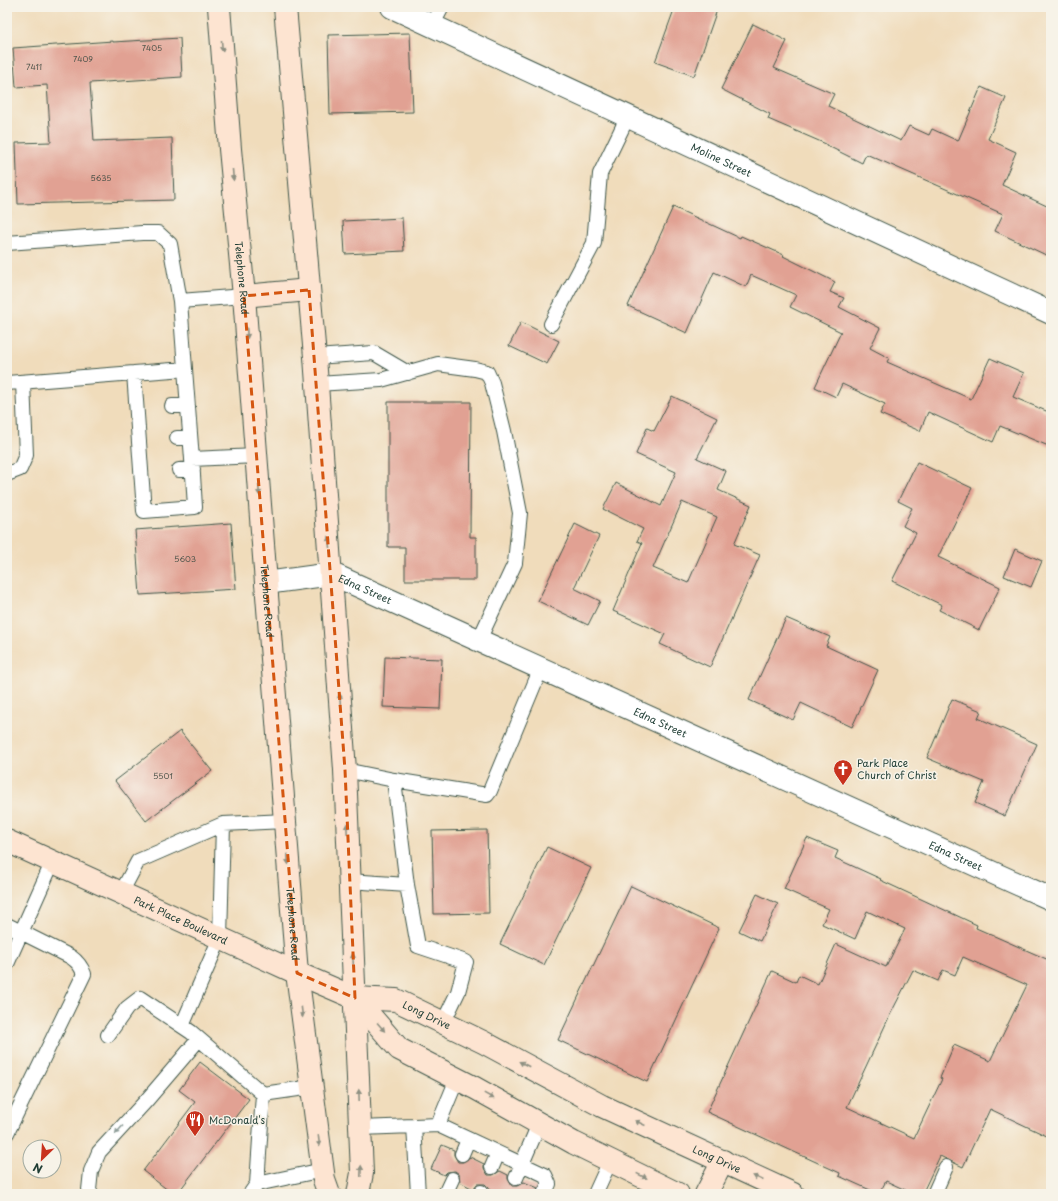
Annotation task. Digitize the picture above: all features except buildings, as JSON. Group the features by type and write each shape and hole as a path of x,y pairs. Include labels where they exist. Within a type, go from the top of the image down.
{"main road":[{"name":"Telephone Road","path":"219,7 230,149 244,296 297,973 322,1170 329,1194"},
{"path":"285,7 315,356 345,770 362,1173 358,1194"},
{"path":"244,296 309,290"},
{"name":"Park Place Boulevard","path":"7,841 355,998"},
{"path":"355,998 399,1049 610,1161 678,1194"},
{"name":"Long Drive","path":"355,998 396,1000 484,1042 602,1106 793,1194"},
{"path":"706,1194 723,1161"}],"street":[{"name":"Moline Street","path":"392,7 1051,313"},
{"name":"Edna Street","path":"266,583 332,574 1051,899"}],"lane":[{"path":"432,26 442,7"},
{"path":"551,324 594,243 600,174 628,116"},
{"path":"7,243 158,233 170,244 180,301 188,406 184,438 196,507 144,511 145,472 143,440 140,407 134,373"},
{"path":"180,301 244,296"},
{"path":"315,356 374,353 408,373"},
{"path":"316,384 381,380 438,364 487,372 492,383 504,431 520,513 515,563 479,640"},
{"path":"7,383 185,369"},
{"path":"7,474 20,469 26,456 23,382"},
{"path":"172,406 188,406"},
{"path":"188,466 256,456"},
{"path":"345,770 394,780 487,795 541,668"},
{"path":"394,780 407,885 418,946 466,962 458,992 442,1023"},
{"path":"122,893 138,861 222,824 285,821"},
{"path":"182,1026 220,938 222,824"},
{"path":"7,964 53,861"},
{"path":"349,881 407,885"},
{"path":"7,925 71,957 82,967 84,974 7,1133"},
{"path":"108,1035 127,1008 140,998 182,1026 263,1094 312,1087"},
{"path":"91,1194 89,1190 91,1171 99,1152 146,1101 198,1039"},
{"path":"438,1125 457,1079"},
{"path":"263,1094 254,1189 322,1170"},
{"path":"516,1178 539,1124"},
{"path":"360,1128 438,1125 545,1175 549,1184 544,1194"},
{"path":"414,1126 418,1194"},
{"path":"462,1154 468,1140"},
{"path":"492,1168 498,1153"},
{"path":"596,1194 610,1161"},
{"path":"934,1194 946,1167"},
{"path":"445,1194 452,1179"}],"highlighted area":[{"path":"309,290 345,770 355,998 297,973 244,296"}],"place":[{"name":"Park Place Church of Christ","path":"843,786"},
{"name":"McDonald's","path":"195,1137"}]}
